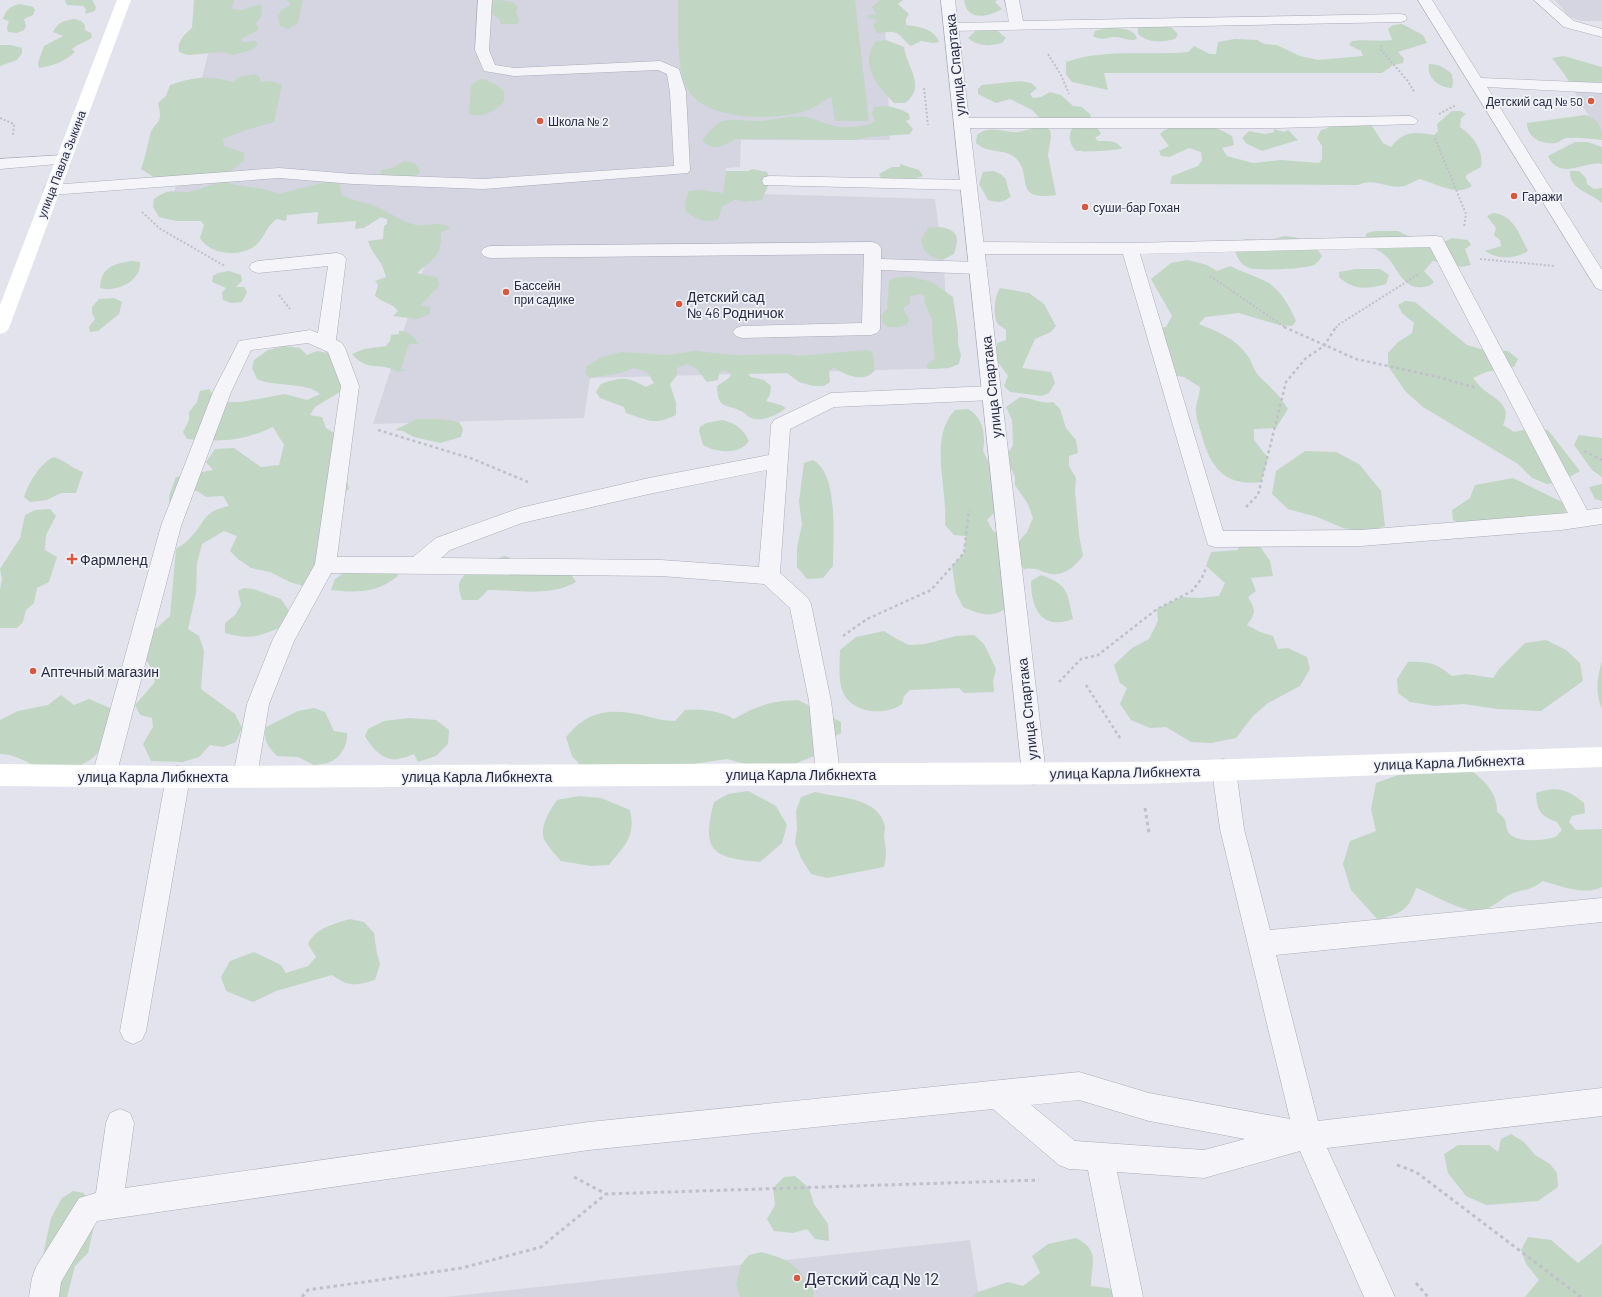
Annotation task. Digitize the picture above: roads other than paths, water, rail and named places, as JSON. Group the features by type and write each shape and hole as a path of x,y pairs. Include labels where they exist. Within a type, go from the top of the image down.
{"main road":[{"name":"улица Павла Зыкина","path":"0,328 124,0"},
{"name":"улица Карла Либкнехта","path":"0,775 245,776 1139,773 1602,756"}],"street":[{"path":"51,190 279,173 353,179 482,184 682,170 678,92 674,72 660,65 514,72 488,68 482,50 485,0"},
{"name":"улица Спартака","path":"948,0 1034,774"},
{"path":"1012,0 1017,26"},
{"path":"1425,0 1602,284"},
{"path":"1541,0 1570,24 1602,32"},
{"path":"951,27 1400,18"},
{"path":"1476,82 1602,88"},
{"path":"962,123 1277,123 1410,121"},
{"path":"0,164 63,160"},
{"path":"770,181 968,184"},
{"path":"976,248 1130,249 1436,241 1581,519"},
{"path":"490,252 872,248 871,329 742,332"},
{"path":"1130,249 1215,539 1361,538 1561,522 1602,516"},
{"path":"258,267 337,259 318,340"},
{"path":"873,264 978,268"},
{"path":"104,776 171,526 222,392 245,345 318,340 336,348 350,386 326,565 284,639 258,704 245,776"},
{"path":"769,576 781,425 831,400 992,393"},
{"path":"417,566 443,544 520,516 649,486 778,461"},
{"path":"326,565 661,568 769,576 800,604 820,700 828,774"},
{"path":"1224,770 1232,829 1308,1136 1360,1256 1380,1297"},
{"path":"133,1031 178,776"},
{"path":"1260,944 1602,910"},
{"path":"44,1297 47,1278 89,1208 589,1136 1079,1086 1149,1107 1308,1136"},
{"path":"997,1094 1069,1155 1204,1164 1308,1136 1602,1102"},
{"path":"108,1206 120,1123"},
{"path":"1100,1157 1128,1297"}],"place":[{"name":"Детский сад № 50","path":"1591,101"},
{"name":"Школа № 2","path":"540,121"},
{"name":"Гаражи","path":"1514,196"},
{"name":"суши-бар Гохан","path":"1085,207"},
{"name":"Бассейн при садике","path":"506,292"},
{"name":"Детский сад № 46 Родничок","path":"679,304"},
{"name":"Фармленд","path":"72,559"},
{"name":"Аптечный магазин","path":"33,671"},
{"name":"Детский сад № 12","path":"797,1278"}]}
